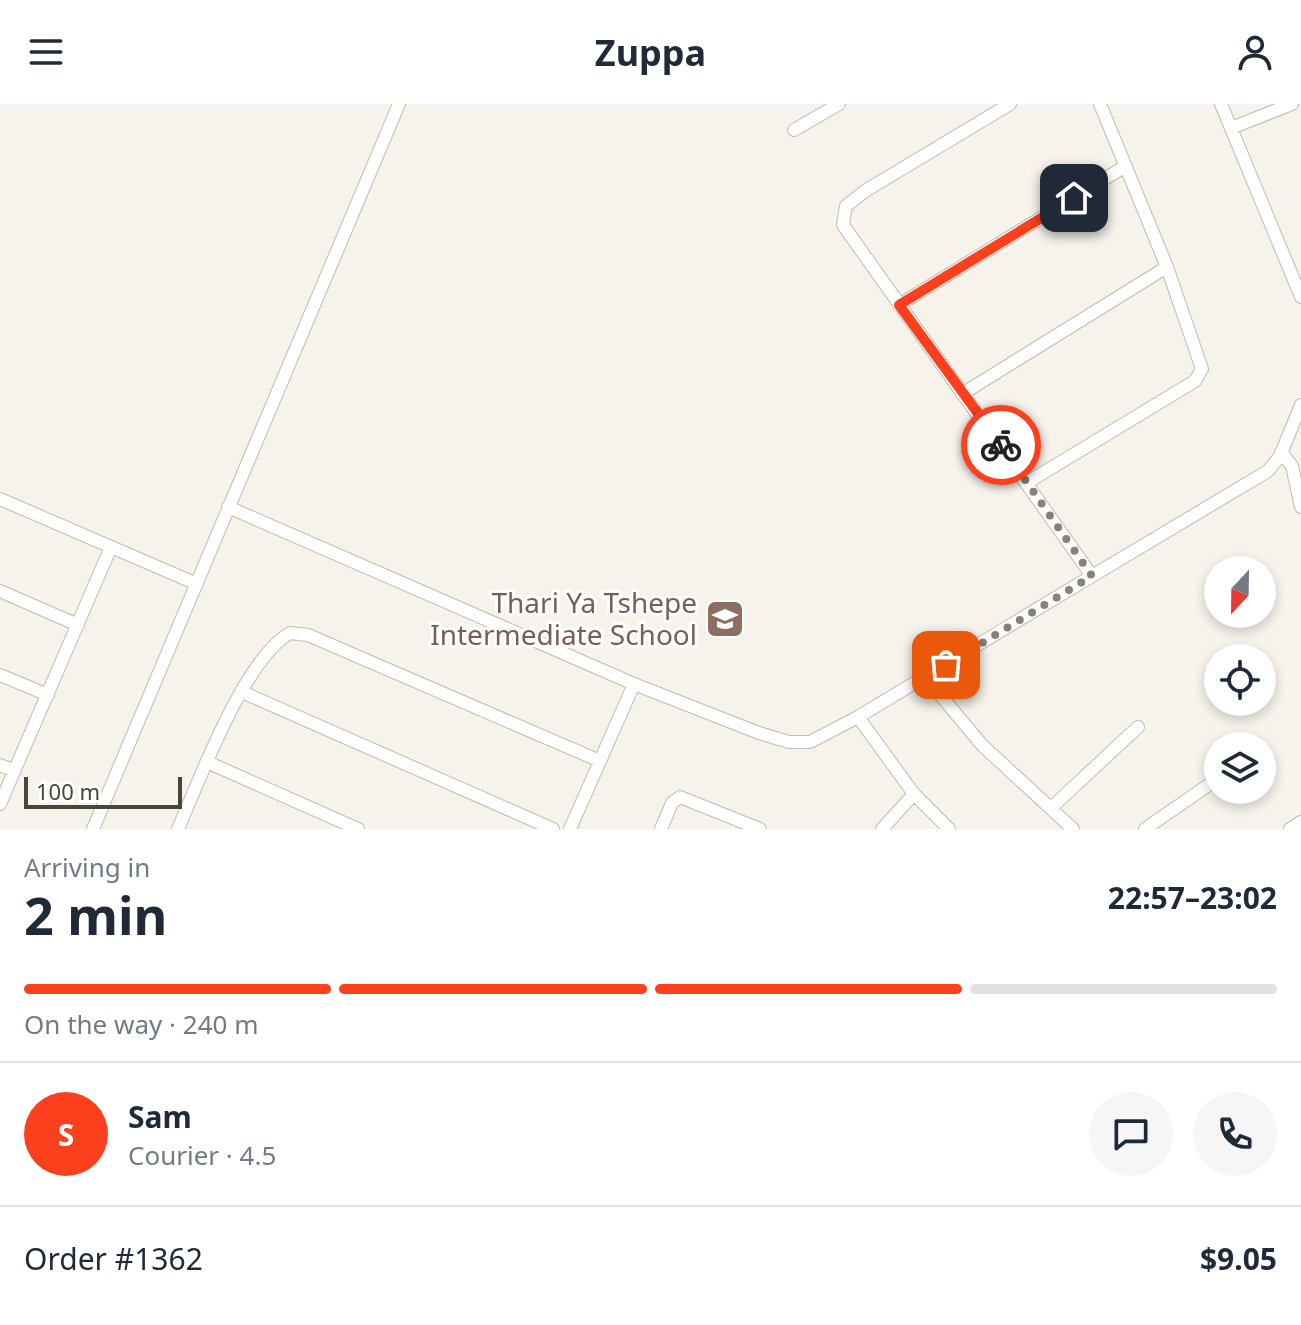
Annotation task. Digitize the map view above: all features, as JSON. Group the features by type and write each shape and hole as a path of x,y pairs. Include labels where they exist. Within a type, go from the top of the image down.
{"street":[{"path":"93,829 399,104"},
{"path":"794,130 839,104"},
{"path":"1010,104 878,183 846,206 842,218 846,233 1028,482 1092,576"},
{"path":"1028,482 1199,377 1202,366 1167,267 1100,104"},
{"path":"1221,104 1296,271 1301,297"},
{"path":"1231,128 1292,104"},
{"path":"899,305 1124,167"},
{"path":"962,394 1167,267"},
{"path":"228,507 634,684 789,742 810,742 926,678 1260,477 1281,452 1301,405"},
{"path":"1281,452 1292,466 1301,507"},
{"path":"0,499 197,584"},
{"path":"0,804 111,547"},
{"path":"0,591 78,625"},
{"path":"178,829 242,692 272,645 290,633 298,632 600,761"},
{"path":"0,675 48,695"},
{"path":"926,678 982,745 1073,829"},
{"path":"570,829 634,684"},
{"path":"242,692 553,829"},
{"path":"858,717 914,794 949,829"},
{"path":"1051,808 1138,727"},
{"path":"207,762 358,829"},
{"path":"0,765 15,771"},
{"path":"1145,829 1204,788"},
{"path":"882,829 914,794"},
{"path":"661,829 672,803 680,797 760,829"},
{"path":"1290,829 1301,822"}],"way so far":[{"path":"946,665 1092,576 1001,445"}],"place":[{"name":"Thari Ya Tshepe Intermediate School","path":"725,619"}],"route":[{"path":"1001,445 899,305 1074,198"}]}
